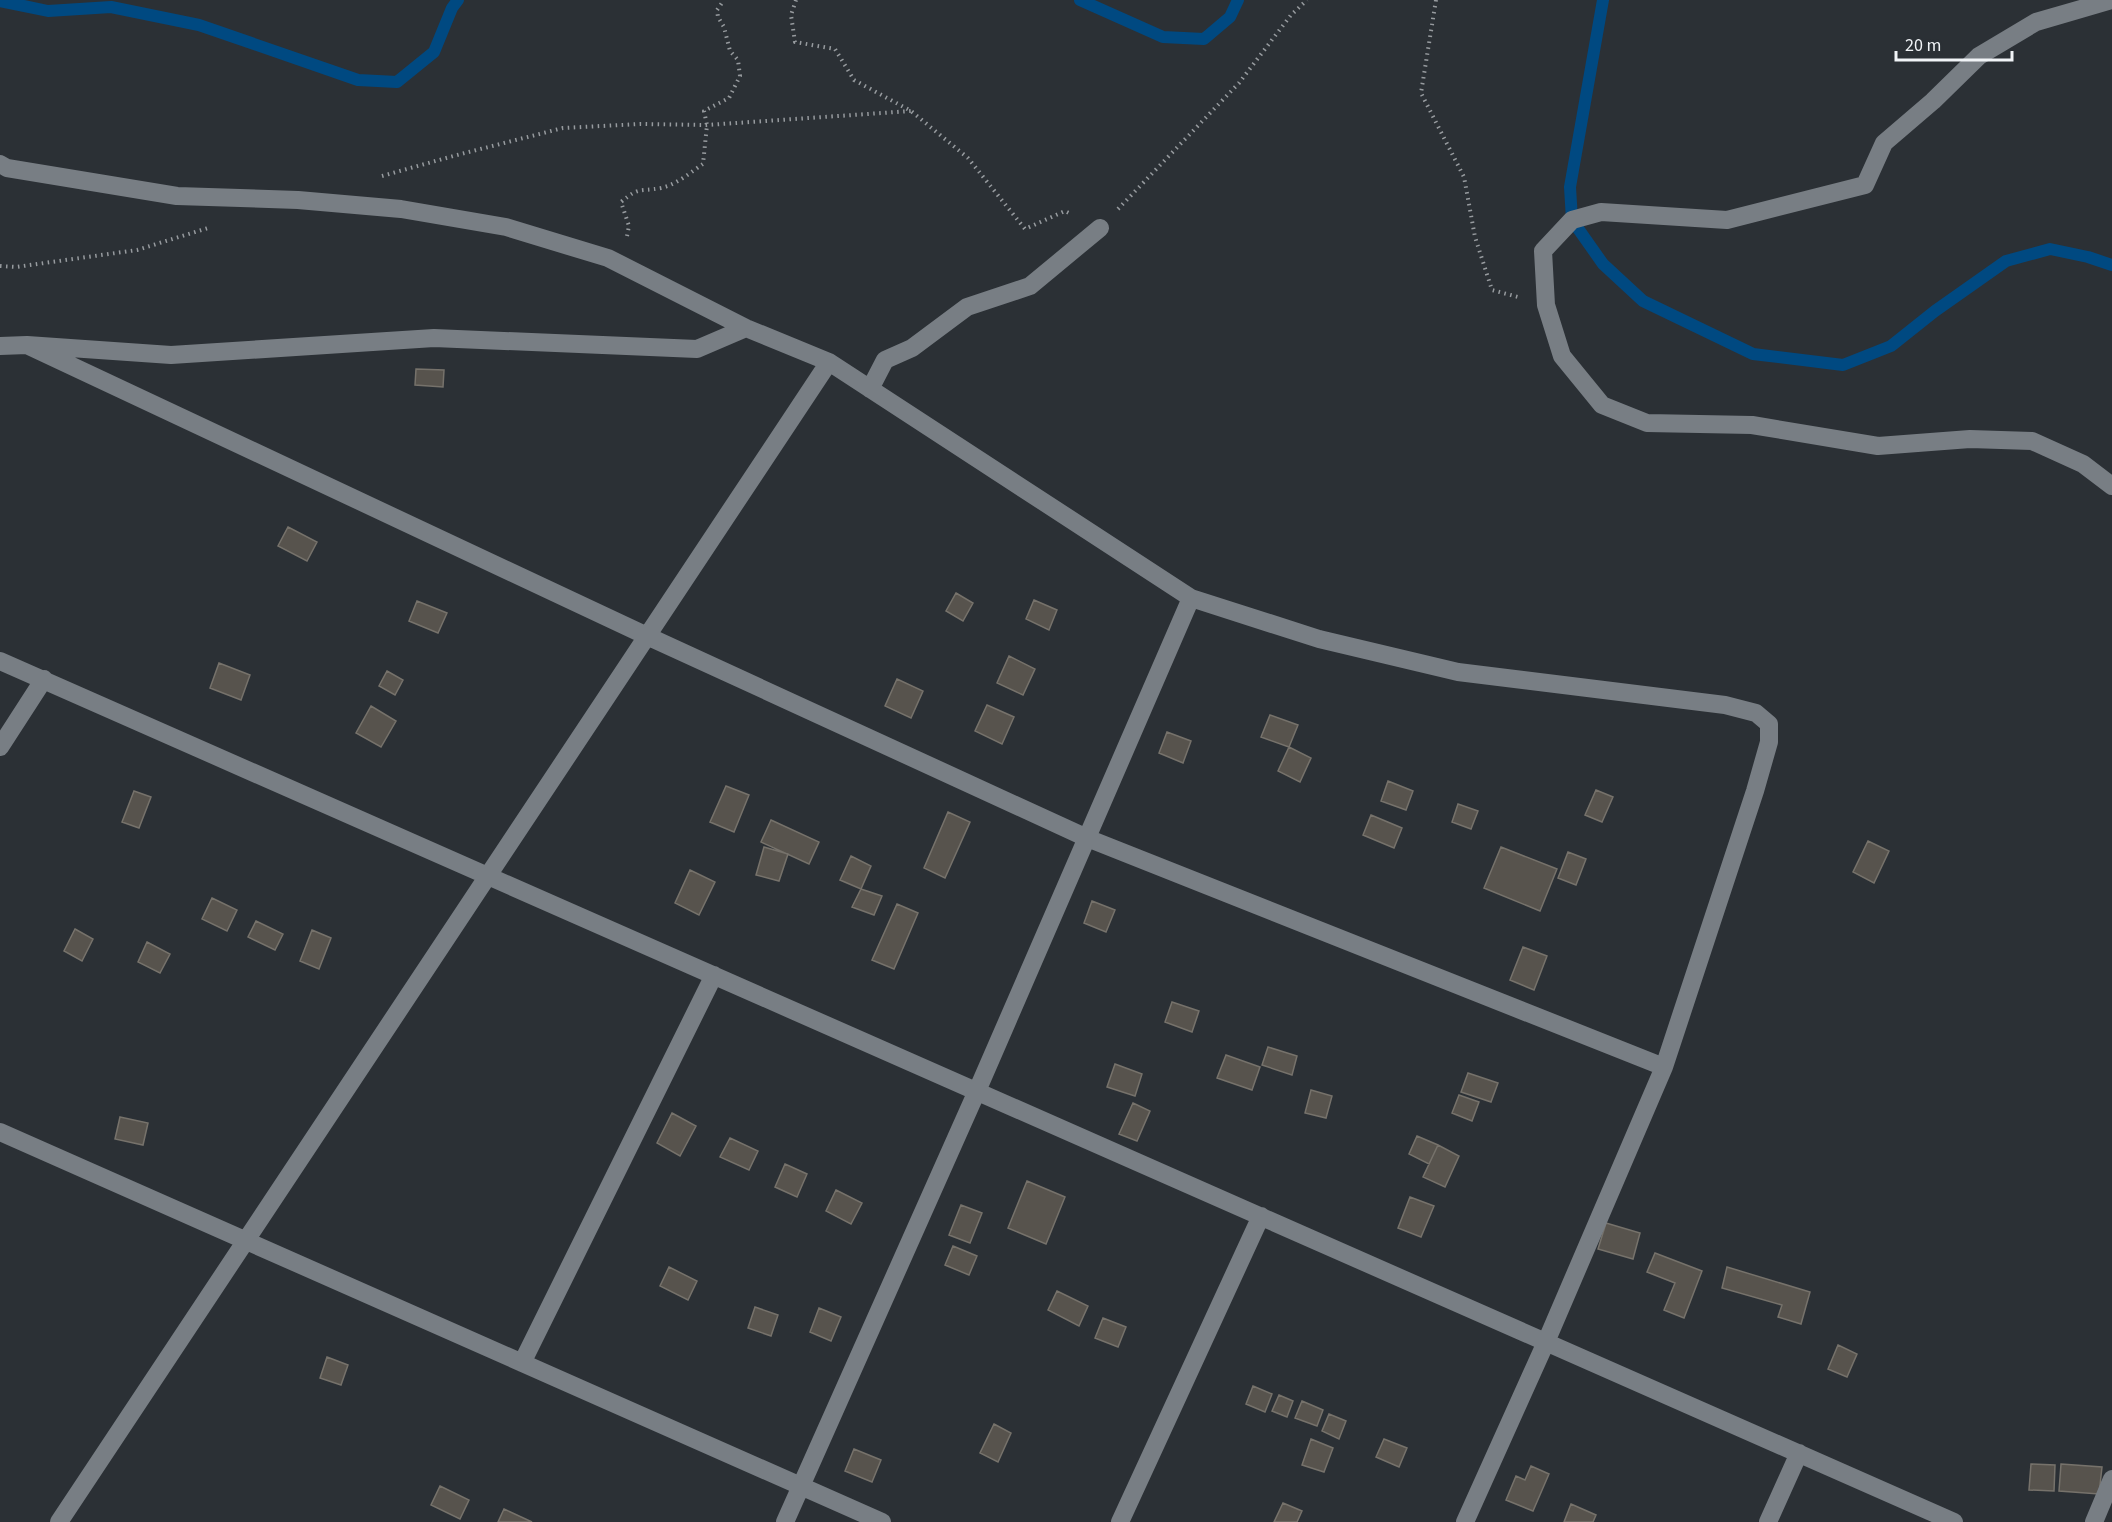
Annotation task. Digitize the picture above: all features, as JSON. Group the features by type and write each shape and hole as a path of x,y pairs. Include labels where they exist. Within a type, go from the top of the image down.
{"street":[{"path":"2112,0 2037,22 1979,56 1933,101 1884,143 1865,185 1727,220 1601,212 1572,220 1544,251 1546,305 1562,356 1602,405 1647,423 1752,425 1878,446 1970,439 2032,441 2083,464 2112,486"},
{"path":"0,164 8,168 177,196 298,200 401,209 506,227 608,258 746,328 830,362 1191,598 1319,639 1458,672 1725,705 1745,709 1764,718 1769,724 1769,742 1755,791 1664,1067 1546,1342 1465,1522"},
{"path":"870,389 885,360 912,348 967,307 1030,286 1100,228"},
{"path":"0,346 27,345 171,355 434,338 697,349 746,328"},
{"path":"27,345 647,636 1087,838 1664,1067"},
{"path":"58,1522 830,362"},
{"path":"785,1522 977,1091 1191,598"},
{"path":"0,661 1954,1522"},
{"path":"0,747 44,680"},
{"path":"522,1363 714,975"},
{"path":"0,1132 882,1522"},
{"path":"1120,1522 1261,1216"},
{"path":"1768,1522 1799,1453"},
{"path":"2094,1522 2112,1479"}],"path":[{"path":"608,258 613,247 627,240 629,226 621,202 642,188 661,188 672,184 703,164 707,125 704,111 715,108 729,98 740,76 738,60 730,51 724,27 718,17 717,10 724,0"},
{"path":"796,0 791,15 795,42 835,49 854,80 911,111 968,158 1025,229 1065,211 1100,228 1239,83 1291,15 1307,0"},
{"path":"1436,0 1421,93 1464,177 1475,237 1492,290 1546,305"},
{"path":"377,177 563,128 640,124 707,125 911,111"},
{"path":"0,266 16,267 137,250 212,226"}],"building":[{"path":"416,369 444,370 443,387 415,385"},
{"path":"288,527 317,542 307,561 278,546"},
{"path":"956,593 973,603 963,621 946,611"},
{"path":"1034,600 1057,610 1049,630 1026,619"},
{"path":"417,601 447,613 438,633 409,621"},
{"path":"1009,656 1035,669 1023,695 997,683"},
{"path":"219,663 250,675 241,700 210,688"},
{"path":"387,671 403,680 395,695 379,686"},
{"path":"897,679 923,691 911,718 885,706"},
{"path":"987,705 1014,717 1002,744 975,731"},
{"path":"371,706 396,721 381,747 356,733"},
{"path":"1270,715 1298,725 1289,747 1261,737"},
{"path":"1167,732 1191,741 1183,763 1159,753"},
{"path":"1289,747 1311,758 1300,782 1278,771"},
{"path":"1388,781 1413,791 1406,810 1381,801"},
{"path":"726,786 749,795 734,832 710,822"},
{"path":"1596,790 1613,797 1602,822 1585,815"},
{"path":"134,791 151,797 139,828 122,822"},
{"path":"1458,804 1478,811 1471,829 1452,822"},
{"path":"948,812 970,822 945,878 924,868"},
{"path":"1371,815 1402,828 1394,848 1363,835"},
{"path":"771,820 819,842 809,864 761,842"},
{"path":"1868,841 1889,851 1874,883 1853,872"},
{"path":"764,847 788,854 779,881 756,875"},
{"path":"1501,847 1557,869 1540,911 1484,888"},
{"path":"1568,852 1586,859 1576,885 1558,878"},
{"path":"851,856 871,866 861,889 840,880"},
{"path":"690,870 715,882 699,915 675,903"},
{"path":"861,889 882,896 874,915 852,907"},
{"path":"212,898 237,910 227,931 202,919"},
{"path":"1092,901 1115,910 1106,932 1084,923"},
{"path":"897,904 918,913 894,969 872,960"},
{"path":"256,921 283,934 275,950 248,937"},
{"path":"75,929 93,939 82,961 64,951"},
{"path":"312,930 331,938 319,969 300,961"},
{"path":"147,942 170,954 160,973 138,962"},
{"path":"1523,947 1547,956 1534,990 1510,980"},
{"path":"1172,1002 1199,1011 1192,1032 1165,1022"},
{"path":"1268,1047 1297,1056 1292,1075 1262,1065"},
{"path":"1226,1055 1260,1067 1252,1090 1217,1078"},
{"path":"1115,1064 1142,1074 1135,1096 1107,1087"},
{"path":"1468,1073 1498,1083 1491,1102 1461,1092"},
{"path":"1311,1090 1332,1096 1326,1118 1305,1113"},
{"path":"1459,1095 1479,1102 1472,1121 1452,1113"},
{"path":"1133,1103 1150,1111 1137,1141 1119,1134"},
{"path":"672,1113 696,1126 680,1156 657,1143"},
{"path":"120,1117 148,1123 143,1145 115,1139"},
{"path":"1417,1136 1438,1145 1429,1164 1409,1154"},
{"path":"730,1138 758,1151 749,1170 720,1157"},
{"path":"1438,1145 1459,1156 1445,1187 1423,1177"},
{"path":"785,1164 807,1174 797,1197 775,1187"},
{"path":"1027,1181 1065,1197 1046,1244 1008,1228"},
{"path":"836,1190 862,1203 851,1224 826,1211"},
{"path":"1410,1197 1434,1206 1421,1237 1398,1228"},
{"path":"961,1205 982,1213 970,1243 949,1235"},
{"path":"1606,1223 1640,1233 1633,1259 1598,1249"},
{"path":"953,1246 977,1256 969,1275 945,1265"},
{"path":"1655,1253 1702,1271 1684,1318 1664,1310 1675,1283 1647,1272"},
{"path":"669,1267 697,1281 688,1300 660,1286"},
{"path":"1727,1267 1810,1292 1801,1324 1778,1317 1782,1305 1722,1288"},
{"path":"1057,1291 1088,1306 1079,1326 1048,1310"},
{"path":"755,1307 778,1315 771,1336 748,1328"},
{"path":"819,1308 841,1317 831,1341 810,1332"},
{"path":"1103,1318 1126,1327 1118,1347 1095,1338"},
{"path":"1838,1345 1857,1354 1847,1377 1828,1369"},
{"path":"327,1357 348,1365 341,1385 320,1378"},
{"path":"1253,1386 1272,1394 1265,1412 1246,1404"},
{"path":"1279,1395 1293,1401 1287,1417 1272,1411"},
{"path":"1302,1401 1323,1410 1317,1426 1295,1418"},
{"path":"1329,1414 1346,1421 1339,1439 1322,1431"},
{"path":"994,1424 1011,1433 998,1462 980,1453"},
{"path":"1311,1439 1333,1448 1324,1472 1302,1465"},
{"path":"1384,1439 1407,1448 1399,1467 1376,1457"},
{"path":"854,1449 881,1460 872,1482 845,1471"},
{"path":"2031,1464 2055,1465 2054,1491 2029,1490"},
{"path":"2061,1464 2102,1467 2099,1494 2059,1491"},
{"path":"1531,1466 1549,1474 1533,1511 1506,1500 1516,1476 1525,1480"},
{"path":"440,1486 469,1500 460,1519 431,1505"},
{"path":"1283,1503 1302,1511 1297,1522 1274,1522"},
{"path":"1571,1504 1596,1515 1593,1522 1564,1522"},
{"path":"504,1509 532,1522 498,1522"}],"waterway":[{"path":"0,1 48,11 111,7 199,25 358,80 397,82 434,52 452,8 458,0"},
{"path":"1080,0 1163,37 1204,39 1230,17 1238,0"},
{"path":"1603,0 1570,187 1572,220 1603,264 1643,301 1753,354 1843,365 1891,346 1935,311 2006,261 2050,249 2112,265"}]}
